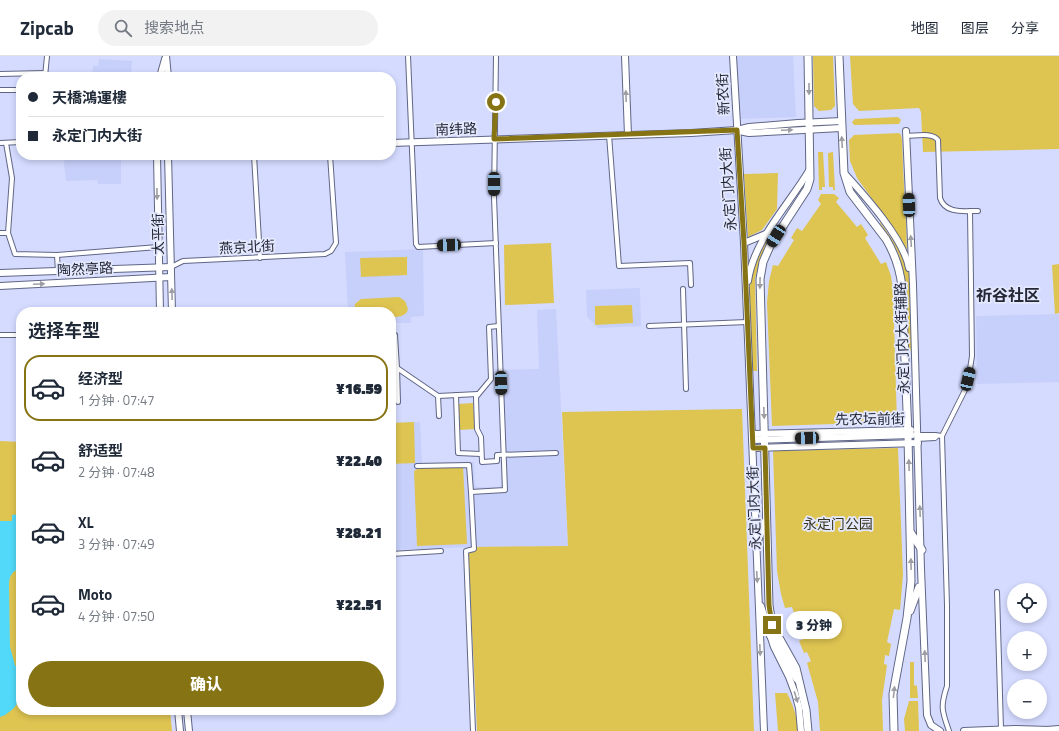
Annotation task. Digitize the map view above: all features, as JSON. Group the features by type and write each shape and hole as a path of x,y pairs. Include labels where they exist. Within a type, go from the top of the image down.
{"main road":[{"name":"永定门内大街","path":"808,56 810,179 806,189 770,246 763,262 760,279 769,605 772,625 796,668 802,687 808,731"},
{"path":"839,56 844,173 850,192 888,242 896,258 901,276 903,297 911,581 907,618 893,694 894,731"},
{"path":"756,544 767,518"},
{"path":"910,532 922,550"},
{"path":"907,618 919,587"},
{"path":"770,635 802,687"}],"street":[{"path":"45,72 47,56"},
{"path":"408,56 416,244 418,247 496,244"},
{"path":"470,492 505,490 494,197 496,56"},
{"path":"625,56 628,135"},
{"name":"新农街","path":"733,56 737,130"},
{"path":"162,72 166,57"},
{"path":"166,57 168,72"},
{"path":"0,74 16,74"},
{"path":"0,90 16,90"},
{"name":"南纬路","path":"396,143 628,135 737,130 749,127 841,125"},
{"name":"永定门内大街","path":"737,130 746,295"},
{"path":"906,134 930,135 936,138 938,142 940,198 945,207 952,210 978,211"},
{"name":"永定门内大街辅路","path":"906,134 913,285 922,550 921,569"},
{"path":"609,135 619,266 690,263 691,285"},
{"path":"0,143 16,142"},
{"path":"6,143 12,178 8,232 15,254 57,255 158,247"},
{"name":"太平街","path":"157,160 160,307"},
{"name":"太平街","path":"168,160 172,307"},
{"path":"254,160 260,258"},
{"name":"燕京北街","path":"170,267 183,261 325,254 331,251 336,243 330,160"},
{"path":"764,731 746,295 753,261 768,233 810,169"},
{"path":"844,173 864,196 901,245 908,260 913,285"},
{"path":"949,731 942,712 947,686 947,605 939,436 964,390 971,362 973,345 970,211"},
{"path":"0,233 8,232"},
{"path":"744,243 768,233"},
{"path":"57,255 58,272"},
{"name":"陶然亭路","path":"0,273 170,267"},
{"name":"陶然亭路","path":"0,286 171,277"},
{"path":"683,289 686,389"},
{"path":"649,326 747,322"},
{"path":"498,326 489,327 491,379 476,397 477,429 481,437 482,462 497,462 497,455 556,453"},
{"path":"0,335 16,336"},
{"path":"396,352 398,402"},
{"path":"397,368 438,396 478,394"},
{"path":"456,395 458,453 481,454"},
{"path":"438,396 439,416"},
{"path":"917,437 939,436"},
{"name":"先农坛前街","path":"753,441 917,437"},
{"name":"先农坛前街","path":"753,441 917,437"},
{"path":"417,466 469,465 474,549 466,551 473,731"},
{"path":"396,554 441,551"},
{"path":"919,587 921,569"},
{"path":"921,569 927,715 931,725 940,731"},
{"path":"997,592 1001,729"},
{"path":"759,597 774,647 789,677 799,708 801,731"},
{"path":"178,715 180,731"},
{"path":"187,715 189,731"},
{"path":"964,731 1001,729 1050,730"},
{"path":"1042,731 1059,729"}],"shaded area":[{"path":"737,56 793,56 796,117 739,119"},
{"path":"99,59 132,61 131,72 92,72 93,66 98,66"},
{"path":"64,160 121,160 121,184 98,184 97,180 66,181"},
{"path":"423,249 424,316 411,317 411,323 396,323 396,307 348,307 345,252"},
{"path":"640,288 641,326 598,328 587,316 586,290"},
{"path":"556,309 568,546 396,550 396,423 420,422 422,463 474,462 475,485 477,487 499,487 501,485 501,461 503,461 500,370 539,369 537,310"},
{"path":"1059,314 1059,382 977,384 976,316"}],"green space":[{"path":"813,56 833,56 835,106 831,110 819,111 814,106"},
{"path":"850,56 1059,56 1059,149 923,152 921,112 919,108 859,111 853,104"},
{"path":"898,117 901,120 899,124 854,125 852,122 855,119"},
{"path":"899,133 902,140 907,250 901,239 857,178 850,161 849,140 854,135"},
{"path":"818,152 823,152 825,187 822,187 822,190 819,190"},
{"path":"833,152 835,190 833,190 833,187 829,187 828,153"},
{"path":"778,173 777,209 762,230 748,237 744,174"},
{"path":"821,194 834,194 839,198 836,202 857,227 861,224 868,235 865,238 881,264 886,262 891,276 893,291 897,422 772,426 767,303 769,281 773,265 778,266 794,240 791,238 797,228 802,231 821,204 818,200"},
{"path":"880,222 901,253 909,274 912,295 913,351 908,351 907,303 903,267 891,239"},
{"path":"774,229 764,249 755,278 757,371 751,371 749,293 753,270 757,259"},
{"path":"551,243 554,303 505,305 504,245"},
{"path":"407,257 407,275 361,277 360,258"},
{"path":"1059,264 1059,313 1055,314 1052,265"},
{"path":"399,297 405,301 408,309 405,314 396,317 396,307 355,307 355,304 361,299"},
{"path":"632,305 633,323 595,325 595,306"},
{"path":"473,403 475,429 459,430 458,404"},
{"path":"742,409 754,731 477,731 468,547 568,546 562,412"},
{"path":"414,422 415,463 396,464 396,423"},
{"path":"0,441 16,442 16,715 170,715 172,731 0,731"},
{"name":"永定门公园","path":"898,448 903,575 900,610 894,609 887,642 891,644 889,656 885,655 884,664 887,665 882,700 883,731 820,731 818,702 807,663 811,661 807,652 804,653 799,641 803,639 792,607 785,608 777,571 773,451"},
{"path":"463,466 467,544 417,546 414,471 419,468"},
{"path":"910,662 914,662 914,685 917,686 918,698 910,698"},
{"path":"775,693 787,693 795,712 798,731 778,731"},
{"path":"909,701 918,701 919,731 905,731 904,719"}],"water":[{"path":"12,515 16,515 16,570 12,574 9,585 10,647 16,667 16,705 5,715 0,717 0,521 12,521"}],"district":[{"name":"祈谷社区","path":"1008,295"}],"route":[{"path":"496,102 494,139 737,130 744,243 753,448 765,448 769,605 772,625"}]}
